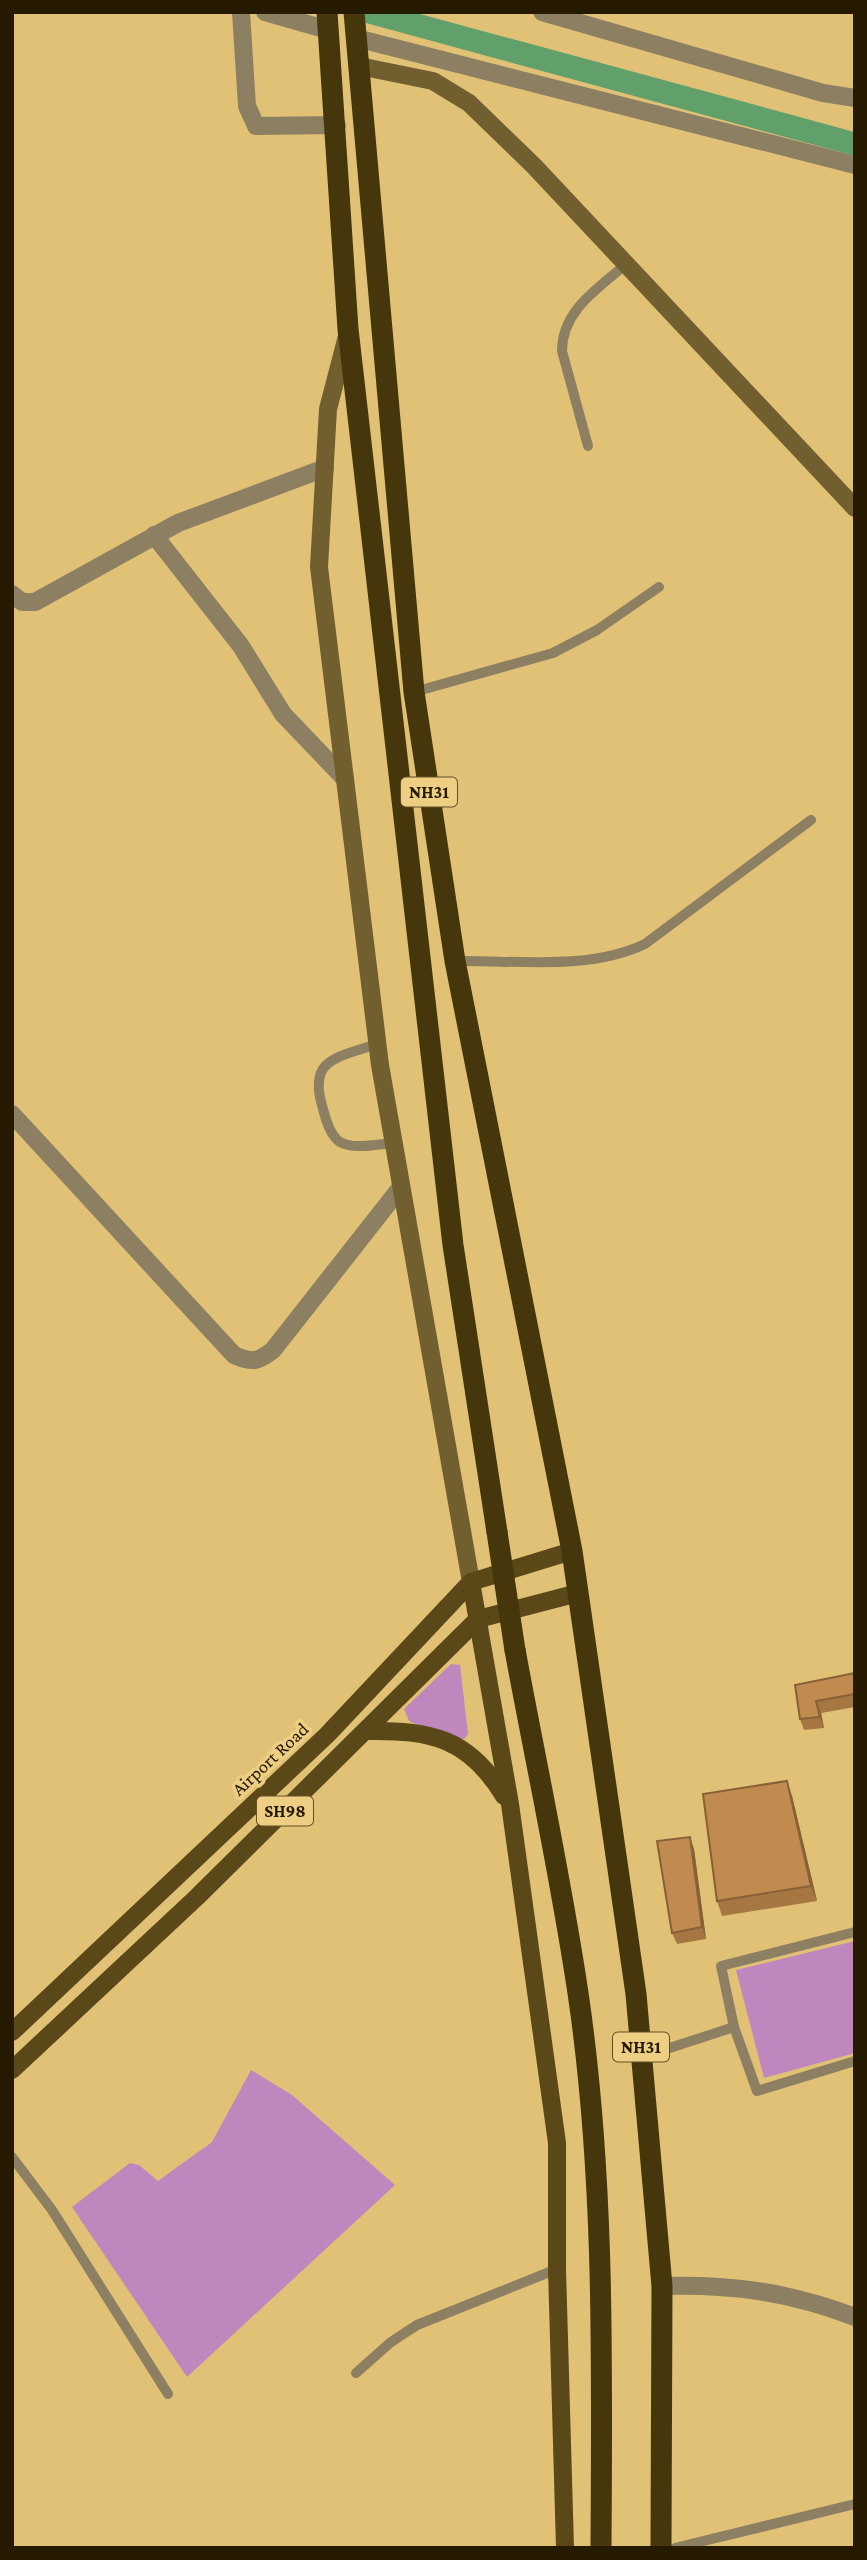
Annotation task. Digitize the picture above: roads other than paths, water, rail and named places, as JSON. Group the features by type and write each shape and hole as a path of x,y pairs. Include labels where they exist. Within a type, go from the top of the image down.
{"highway":[{"name":"NH31","path":"328,21 337,125 348,329 453,1245 514,1650 578,1994 594,2151 602,2374 601,2548"},
{"name":"NH31","path":"355,25 414,692 455,961 572,1551 636,1994 662,2286 661,2548"}],"main road":[{"path":"359,66 433,81 469,103 534,166 855,508"},
{"path":"348,329 328,409 319,567 377,1044 510,1804 557,2143 557,2269 565,2548"},
{"path":"471,1581 572,1551"},
{"name":"Airport Road","path":"12,2032 327,1735 471,1581"},
{"path":"478,1619 578,1593"},
{"name":"SH98","path":"12,2070 197,1897 478,1619"},
{"path":"367,1731 433,1735 456,1744 475,1756 491,1773 510,1804"}],"street":[{"path":"241,12 247,106 256,126 337,125"},
{"path":"265,12 328,21"},
{"path":"542,12 823,93 855,98"},
{"path":"355,25 855,165"},
{"path":"12,594 22,602 36,602 154,535 325,468"},
{"path":"154,535 241,646 283,714 345,779"},
{"path":"12,1114 234,1355 250,1363 262,1359 273,1350 401,1187"},
{"path":"662,2286 718,2284 763,2290 807,2300 855,2317"}],"lane":[{"path":"589,446 562,351 562,336 575,310 626,264"},
{"path":"414,692 553,653 597,630 659,587"},
{"path":"455,961 588,960 624,954 645,944 811,820"},
{"path":"377,1044 340,1056 325,1066 318,1075 318,1091 329,1127 340,1142 349,1146 394,1143"},
{"path":"855,1932 721,1966 734,2027 757,2091 855,2062"},
{"path":"642,2057 734,2027"},
{"path":"12,2157 52,2210 168,2394"},
{"path":"356,2373 391,2342 418,2325 557,2269"},
{"path":"675,2548 855,2504"}],"waterway":[{"path":"369,12 855,144"}]}
